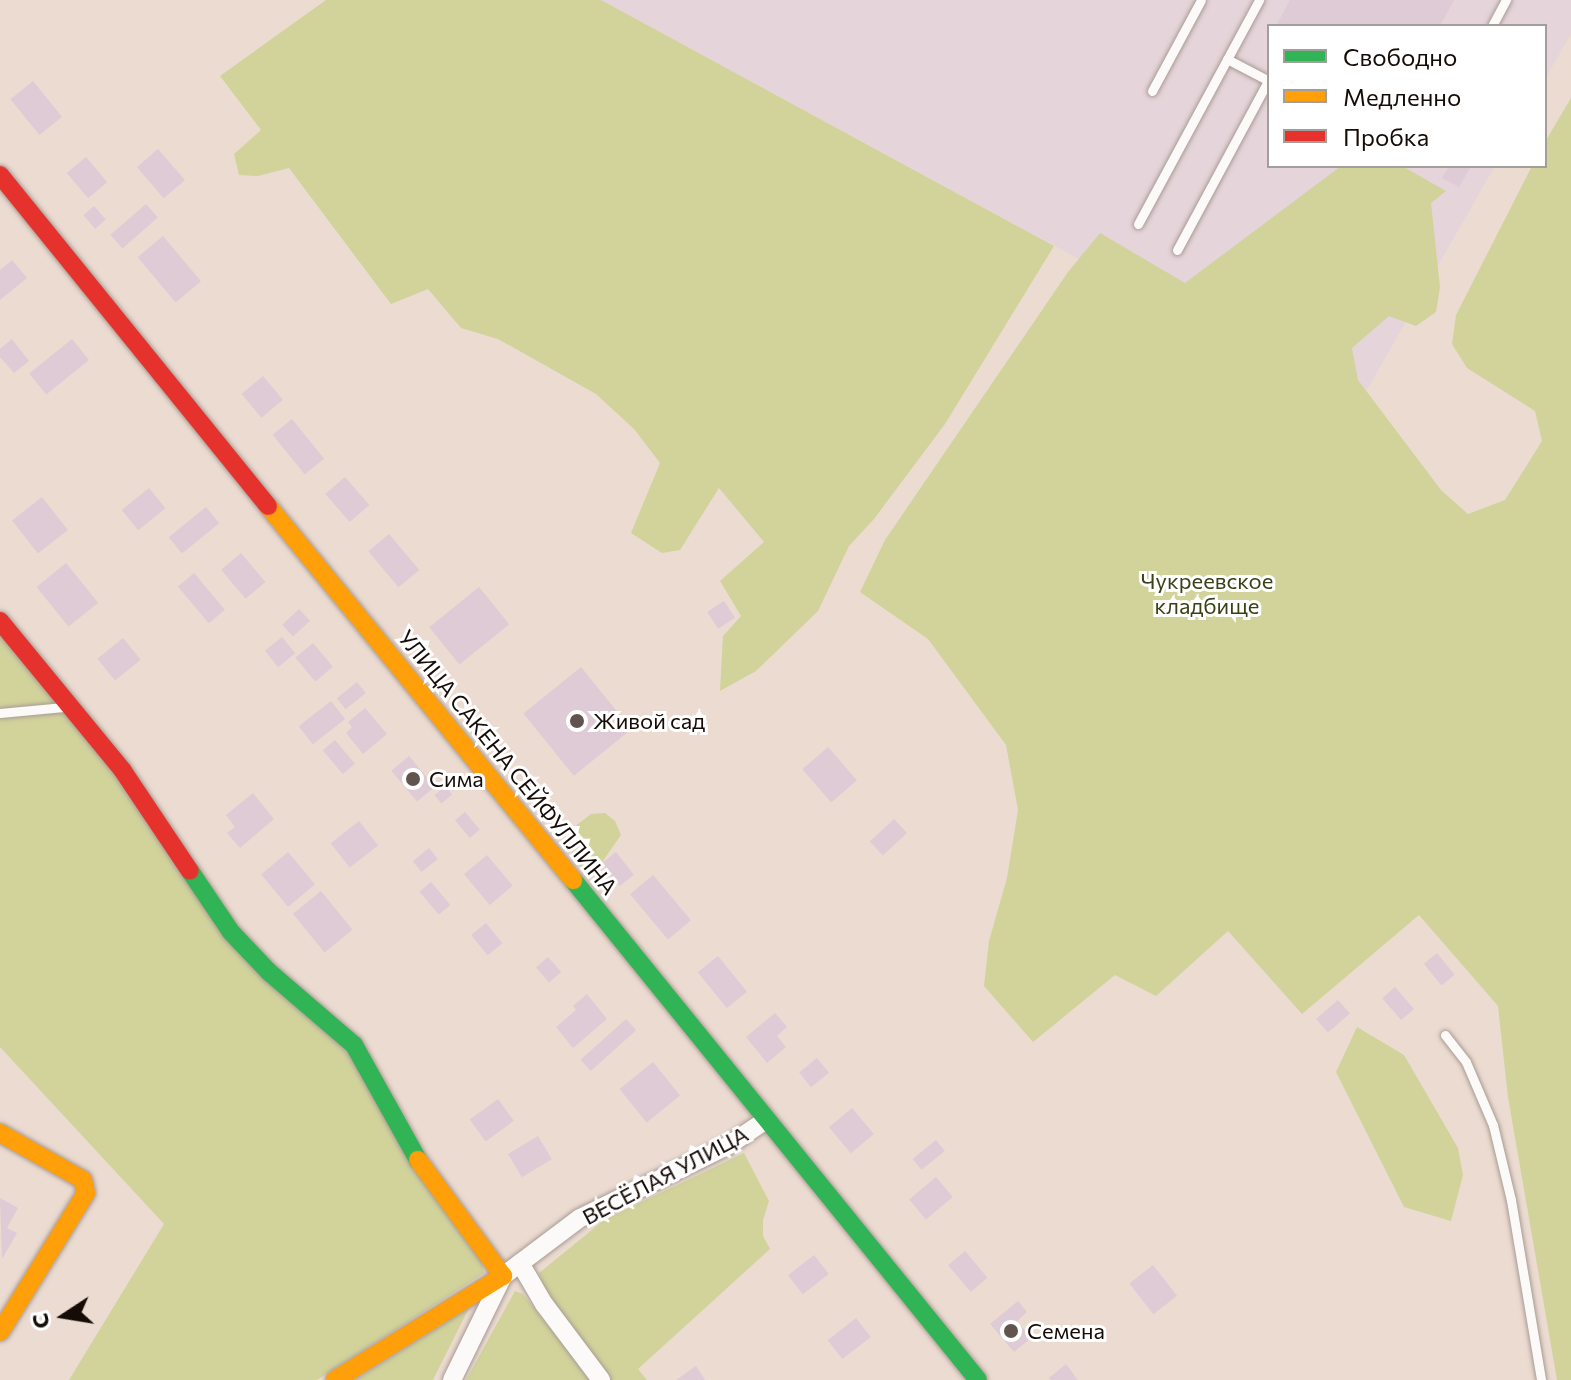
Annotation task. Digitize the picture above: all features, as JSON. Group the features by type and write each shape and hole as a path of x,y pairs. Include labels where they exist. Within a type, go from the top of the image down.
{"main road":[{"name":"УЛИЦА САКЕНА СЕЙФУЛЛИНА","path":"0,175 978,1380"},
{"path":"0,621 123,771 231,932 269,972 354,1045 422,1167 503,1276 335,1380"},
{"path":"0,1133 83,1180 86,1193 0,1332"}],"street":[{"name":"ВЕСЁЛАЯ УЛИЦА","path":"452,1380 503,1276 580,1218 729,1145 766,1120"},
{"path":"520,1263 544,1304 601,1380"}],"lane":[{"path":"1152,91 1201,0"},
{"path":"1138,224 1259,0"},
{"path":"1493,24 1506,0"},
{"path":"1227,59 1267,80"},
{"path":"1177,250 1267,85"},
{"path":"0,713 70,706"},
{"path":"1445,1035 1466,1062 1493,1125 1514,1216 1541,1380"}],"shaded area":[{"path":"601,0 1571,0 1571,34 1547,76 1547,24 1267,24 1267,168 1494,168 1356,409"}],"green space":[{"path":"326,0 601,0 1054,246 945,424 874,519 849,546 818,611 756,671 720,691 723,636 741,616 720,581 764,542 719,488 680,550 662,553 631,533 660,463 634,429 596,394 498,339 461,328 428,289 391,304 289,168 258,176 239,175 234,154 261,130 220,76"},
{"name":"Чукреевское кладбище","path":"1571,98 1571,1380 1557,1380 1508,1097 1498,1006 1419,915 1302,1014 1228,931 1156,996 1115,975 1033,1042 984,986 989,941 1007,878 1018,810 1006,745 928,639 860,592 885,540 1068,272 1100,233 1185,283 1338,168 1406,168 1446,191 1431,203 1440,287 1436,312 1416,326 1389,316 1352,348 1358,380 1441,490 1468,514 1505,500 1542,441 1535,411 1467,368 1452,344 1456,315 1531,168 1547,168 1547,139"},
{"path":"0,629 262,956 359,1067 481,1258 484,1273 317,1380 69,1380 164,1224 0,1047"},
{"path":"605,813 615,821 621,835 598,868 585,871 571,856 574,827 591,814"},
{"path":"1357,1027 1404,1055 1458,1148 1463,1175 1451,1221 1404,1207 1336,1072"},
{"path":"744,1153 769,1201 763,1220 763,1236 770,1249 638,1369 647,1380 610,1380 569,1329 539,1273 604,1220"},
{"path":"515,1291 523,1294 591,1380 466,1380"},
{"path":"469,1308 433,1380 355,1380"}],"building":[{"path":"1290,0 1454,0 1441,24 1277,24"},
{"path":"33,81 62,117 39,135 10,99"},
{"path":"158,149 185,180 164,198 137,167"},
{"path":"86,157 107,182 88,198 67,173"},
{"path":"1448,168 1470,168 1459,187 1442,178"},
{"path":"146,204 158,218 122,248 111,235"},
{"path":"94,206 106,220 95,229 83,215"},
{"path":"163,236 201,281 176,302 138,257"},
{"path":"12,260 27,278 0,300 0,270"},
{"path":"12,339 29,361 14,373 0,357 0,349"},
{"path":"72,339 89,360 46,395 29,374"},
{"path":"263,376 283,400 261,418 242,394"},
{"path":"292,419 324,459 305,474 273,435"},
{"path":"345,477 369,505 350,522 325,494"},
{"path":"149,488 165,508 138,530 122,510"},
{"path":"42,497 68,530 38,553 12,520"},
{"path":"206,507 219,523 182,554 169,537"},
{"path":"389,534 419,570 399,587 368,551"},
{"path":"241,553 265,582 246,599 221,570"},
{"path":"66,563 98,603 69,627 36,587"},
{"path":"194,573 225,610 209,623 178,586"},
{"path":"479,587 509,624 459,665 429,627"},
{"path":"724,601 735,618 718,629 707,612"},
{"path":"299,609 310,621 293,636 282,625"},
{"path":"282,637 295,653 278,667 265,651"},
{"path":"123,638 141,660 115,681 97,659"},
{"path":"313,643 333,667 315,682 295,658"},
{"name":"Живой сад","path":"581,667 631,729 574,776 523,714"},
{"path":"357,682 366,693 346,709 337,698"},
{"path":"331,701 345,719 313,744 299,726"},
{"path":"365,708 387,734 363,754 346,733 352,727 348,722"},
{"path":"335,740 355,764 343,774 323,750"},
{"path":"828,747 857,780 831,803 802,769"},
{"name":"Сима","path":"409,756 435,787 417,801 391,771"},
{"path":"445,786 452,794 442,803 434,795"},
{"path":"253,793 274,819 240,848 227,833 235,827 226,815"},
{"path":"465,812 480,830 470,838 455,820"},
{"path":"894,819 907,833 883,855 870,842"},
{"path":"359,821 378,845 350,868 331,843"},
{"path":"429,848 438,859 421,872 413,861"},
{"path":"288,852 315,884 288,907 261,874"},
{"path":"616,852 634,875 620,886 602,863"},
{"path":"487,855 513,886 490,905 464,874"},
{"path":"653,875 691,920 668,939 630,894"},
{"path":"431,882 450,905 439,915 420,892"},
{"path":"321,891 352,930 324,953 293,914"},
{"path":"486,923 502,943 488,955 471,935"},
{"path":"1437,953 1455,975 1441,985 1424,964"},
{"path":"718,956 747,992 727,1008 698,972"},
{"path":"548,957 561,972 549,983 536,967"},
{"path":"1395,987 1414,1009 1401,1020 1382,998"},
{"path":"587,994 607,1019 573,1048 556,1027 576,1010 573,1006"},
{"path":"1338,1000 1350,1014 1328,1033 1316,1019"},
{"path":"775,1013 787,1027 777,1036 786,1047 767,1063 746,1037"},
{"path":"626,1019 636,1030 591,1071 581,1060"},
{"path":"817,1058 829,1073 811,1087 799,1072"},
{"path":"653,1062 680,1095 647,1122 620,1089"},
{"path":"498,1099 514,1121 486,1141 470,1120"},
{"path":"852,1108 874,1134 851,1153 829,1127"},
{"path":"538,1136 552,1159 522,1177 508,1154"},
{"path":"936,1140 945,1151 921,1170 913,1159"},
{"path":"936,1177 953,1197 926,1219 909,1199"},
{"path":"0,1198 18,1208 7,1228 17,1233 2,1259"},
{"path":"965,1251 987,1278 971,1292 948,1265"},
{"path":"814,1255 829,1274 803,1294 788,1275"},
{"path":"1153,1265 1177,1296 1153,1314 1129,1283"},
{"name":"Семена","path":"1018,1301 1027,1312 1017,1321 1031,1338 1014,1352 990,1324"},
{"path":"856,1318 871,1337 842,1359 828,1340"},
{"path":"1066,1364 1078,1380 1049,1378"},
{"path":"696,1366 705,1380 676,1380"}],"traffic: fast":[{"path":"190,871 231,932 269,972 354,1045 418,1160"},
{"path":"573,880 978,1380"}],"traffic: slow":[{"path":"268,506 573,880"},
{"path":"0,1133 83,1180 86,1193 0,1332"},
{"path":"335,1380 503,1276 418,1160"}],"traffic: jam":[{"path":"0,175 268,506"},
{"path":"0,621 123,771 190,871"}],"place":[{"name":"Живой сад","path":"577,721"},
{"name":"Сима","path":"413,779"},
{"name":"Семена","path":"1011,1331"}]}
